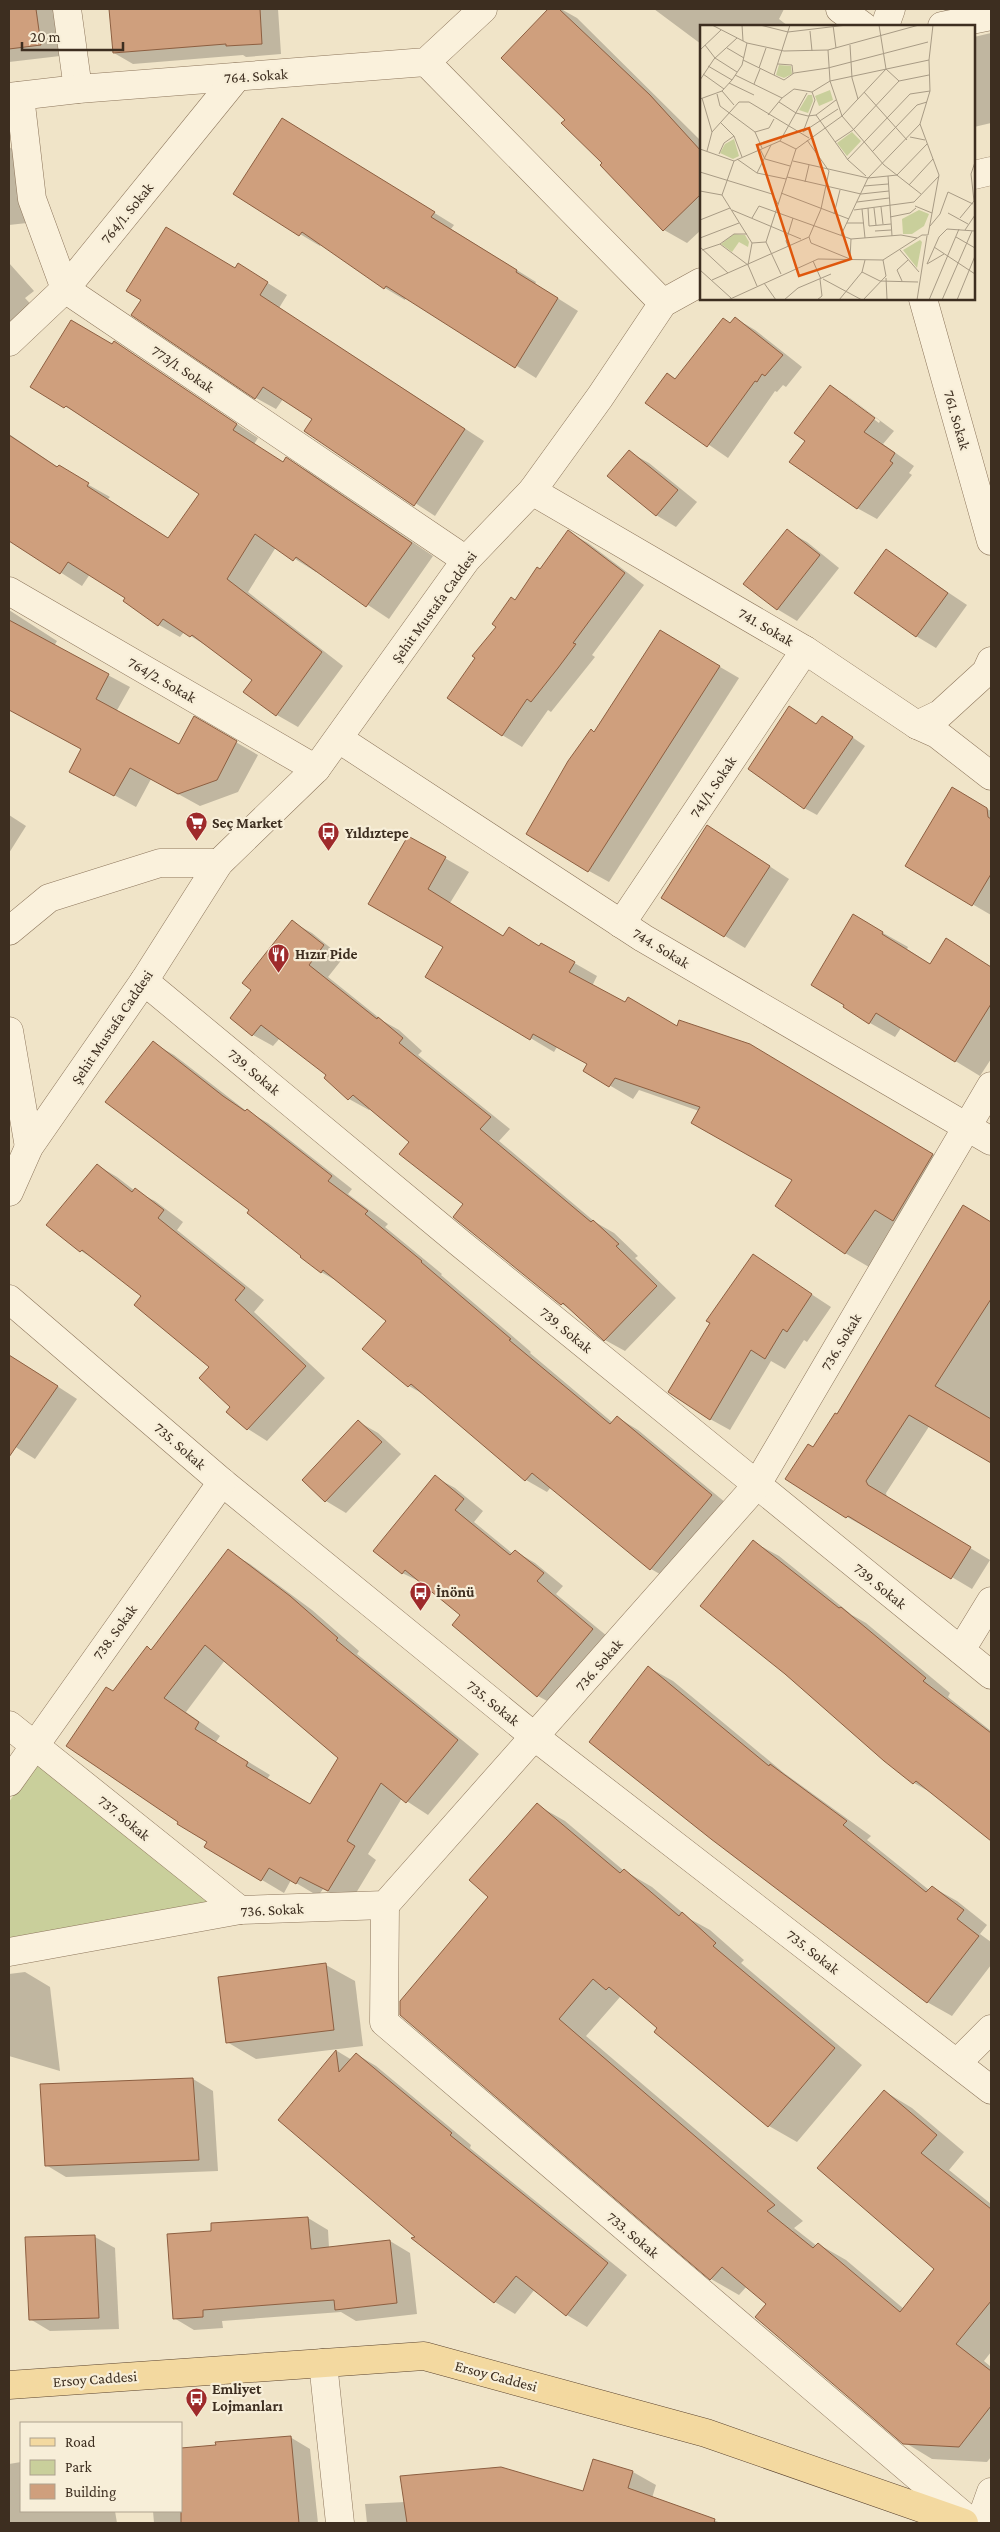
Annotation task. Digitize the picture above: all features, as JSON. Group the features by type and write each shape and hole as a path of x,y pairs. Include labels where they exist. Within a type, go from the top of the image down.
{"main road":[{"name":"Ersoy Caddesi","path":"9,2385 424,2356 706,2433 964,2523"}],"street":[{"path":"67,9 78,89"},
{"path":"483,9 426,62 663,303"},
{"path":"840,9 862,25"},
{"path":"885,25 891,9"},
{"path":"947,25 991,16"},
{"name":"764. Sokak","path":"14,97 78,89 426,62"},
{"name":"764/1. Sokak","path":"9,342 65,289 237,77"},
{"path":"14,97 32,199 65,289"},
{"path":"975,175 991,171"},
{"name":"Şehit Mustafa Caddesi","path":"9,1192 29,1147 144,981 219,863 316,769 466,560 532,491 600,397 663,303 700,283"},
{"name":"773/1. Sokak","path":"65,289 466,560"},
{"name":"761. Sokak","path":"923,300 991,542"},
{"name":"741. Sokak","path":"532,491 805,650 917,724 937,734 991,776"},
{"name":"764/2. Sokak","path":"9,591 316,769"},
{"name":"741/1. Sokak","path":"621,924 805,650"},
{"path":"917,724 940,714 986,672 991,661"},
{"name":"744. Sokak","path":"339,739 621,924 991,1141"},
{"path":"9,932 49,898 160,863 219,863"},
{"name":"739. Sokak","path":"144,981 460,1244 991,1675"},
{"path":"9,1031 29,1147"},
{"name":"736. Sokak","path":"9,1952 240,1910 385,1905 756,1486 991,1086"},
{"name":"735. Sokak","path":"9,1299 222,1482 535,1737 991,2090"},
{"name":"738. Sokak","path":"9,1782 34,1744 222,1482"},
{"path":"961,1650 991,1601"},
{"name":"737. Sokak","path":"9,1725 240,1910"},
{"name":"733. Sokak","path":"385,1905 384,2022 972,2523"},
{"path":"957,2063 991,2028"},
{"path":"323,2364 340,2523"},
{"path":"980,2523 991,2492"}],"green space":[{"path":"36,1761 212,1903 9,1942 9,1802"}],"building":[{"path":"9,9 36,9 41,45 9,49"},
{"path":"109,9 260,9 262,44 226,46 226,44 113,53"},
{"path":"548,9 559,9 650,95 700,150 700,195 663,231 600,165 602,163 561,123 565,120 501,58"},
{"path":"282,118 435,212 431,217 517,270 516,272 558,298 515,368 386,286 384,289 302,232 299,236 233,194"},
{"path":"166,227 235,268 238,263 268,282 260,295 465,429 414,506 304,431 312,419 263,387 255,399 131,315 141,300 126,291"},
{"path":"735,317 783,355 765,376 762,374 757,382 755,381 707,447 645,403 667,373 675,379 723,318 730,323"},
{"path":"71,320 112,344 114,341 237,424 233,430 283,462 286,457 412,543 366,607 296,557 293,561 255,534 227,579 322,652 276,716 243,692 252,680 192,635 190,637 163,619 158,626 123,601 125,598 68,562 60,574 9,541 9,435 57,467 59,465 89,483 87,486 168,538 199,494 66,406 64,408 30,387"},
{"path":"830,385 875,418 864,432 895,453 890,461 893,463 857,509 789,462 805,441 794,433"},
{"path":"629,450 678,490 656,516 607,476"},
{"path":"787,529 820,555 777,610 743,584"},
{"path":"568,530 625,573 573,643 576,644 558,668 531,702 527,699 502,736 447,698 475,658 472,656 496,627 492,624 511,597 515,600 537,567 540,569"},
{"path":"886,549 948,593 916,637 854,593"},
{"path":"9,620 109,674 96,699 179,744 194,716 237,741 217,780 178,794 130,768 114,796 69,772 81,749 9,710"},
{"path":"660,630 720,666 588,872 526,834 568,761 591,729 594,732"},
{"path":"789,706 816,724 822,716 853,737 804,809 748,769"},
{"path":"952,787 987,808 988,817 991,819 991,874 972,906 905,866"},
{"path":"707,825 770,866 724,937 661,898"},
{"path":"408,836 446,857 428,889 503,936 509,927 539,946 541,943 575,962 569,972 625,1002 628,997 677,1026 679,1020 750,1044 933,1154 893,1221 875,1210 845,1254 775,1206 792,1180 691,1123 700,1107 615,1078 609,1087 583,1071 587,1064 533,1034 530,1040 425,977 443,947 368,904"},
{"path":"853,914 930,964 946,938 991,967 991,1004 955,1062 876,1013 869,1024 843,1007 844,1005 811,985"},
{"path":"292,920 324,945 309,965 377,1019 378,1017 403,1038 399,1043 491,1117 480,1129 591,1222 593,1220 619,1244 616,1246 657,1286 604,1341 563,1303 561,1305 453,1217 463,1204 399,1154 409,1142 353,1095 348,1100 324,1078 326,1075 261,1025 252,1036 230,1018 251,990 242,983"},
{"path":"153,1041 223,1096 245,1111 247,1109 332,1176 328,1181 368,1211 365,1214 511,1339 509,1340 610,1424 617,1416 712,1495 650,1570 532,1473 525,1481 411,1384 408,1387 362,1349 386,1321 323,1270 321,1273 300,1257 247,1213 249,1210 105,1102"},
{"path":"97,1164 132,1192 135,1188 164,1210 158,1218 245,1288 235,1300 306,1366 247,1430 226,1412 230,1407 199,1378 209,1367 134,1305 141,1296 82,1250 80,1252 46,1225"},
{"path":"963,1205 991,1222 991,1299 935,1386 991,1419 991,1463 909,1415 866,1481 868,1485 971,1547 951,1579 848,1516 846,1518 785,1479 808,1444 813,1447 835,1413 837,1414"},
{"path":"753,1254 812,1294 787,1332 783,1329 765,1359 751,1350 710,1420 668,1392 710,1323 706,1321"},
{"path":"9,1355 58,1386 9,1457"},
{"path":"358,1420 382,1442 325,1502 302,1480"},
{"path":"435,1475 464,1499 455,1510 510,1555 515,1550 544,1573 537,1581 593,1629 537,1697 452,1625 460,1615 405,1570 402,1574 373,1551"},
{"path":"753,1540 839,1608 841,1607 926,1678 923,1681 991,1733 991,1841 916,1781 913,1784 884,1761 785,1674 700,1606"},
{"path":"228,1549 290,1596 338,1638 336,1640 458,1740 406,1803 381,1783 347,1841 355,1846 328,1891 300,1877 296,1884 269,1868 261,1881 204,1847 207,1842 177,1824 178,1822 66,1746 106,1687 113,1691 147,1646 151,1650","holes":["205,1645 338,1758 310,1804 246,1766 248,1762 195,1729 199,1722 164,1698"]},
{"path":"648,1666 769,1766 770,1764 847,1821 843,1825 926,1892 932,1886 964,1910 957,1919 979,1936 927,2003 711,1839 589,1742"},
{"path":"537,1803 620,1873 624,1869 679,1916 682,1912 716,1943 713,1946 835,2048 768,2127 654,2032 657,2028 609,1987 606,1990 593,1979 559,2019 775,2205 767,2211 813,2248 818,2243 900,2312 934,2269 817,2168 884,2090 937,2135 921,2153 991,2209 991,2301 956,2344 991,2371 991,2406 959,2447 903,2444 755,2317 766,2304 722,2267 710,2280 400,2015 400,2001 488,1897 469,1880"},
{"path":"326,1963 334,2030 226,2043 218,1977"},
{"path":"336,2050 339,2072 356,2053 452,2133 450,2135 608,2263 566,2316 516,2276 494,2303 411,2238 415,2237 278,2120"},
{"path":"193,2078 199,2160 45,2166 40,2084"},
{"path":"308,2217 311,2249 390,2240 397,2303 335,2310 334,2300 203,2310 203,2317 173,2319 167,2234 211,2231 211,2223"},
{"path":"95,2235 99,2318 29,2320 25,2237"},
{"path":"291,2436 299,2523 181,2523 182,2448 216,2445 215,2442"},
{"path":"593,2459 633,2471 628,2488 715,2519 714,2523 407,2523 400,2476 501,2467 583,2491"}],"place":[{"name":"Seç Market","path":"196,842"},
{"name":"Yıldıztepe","path":"329,852"},
{"name":"Hızır Pide","path":"279,973"},
{"name":"İnönü","path":"420,1611"},
{"name":"Emliyet Lojmanları","path":"196,2417"}]}
